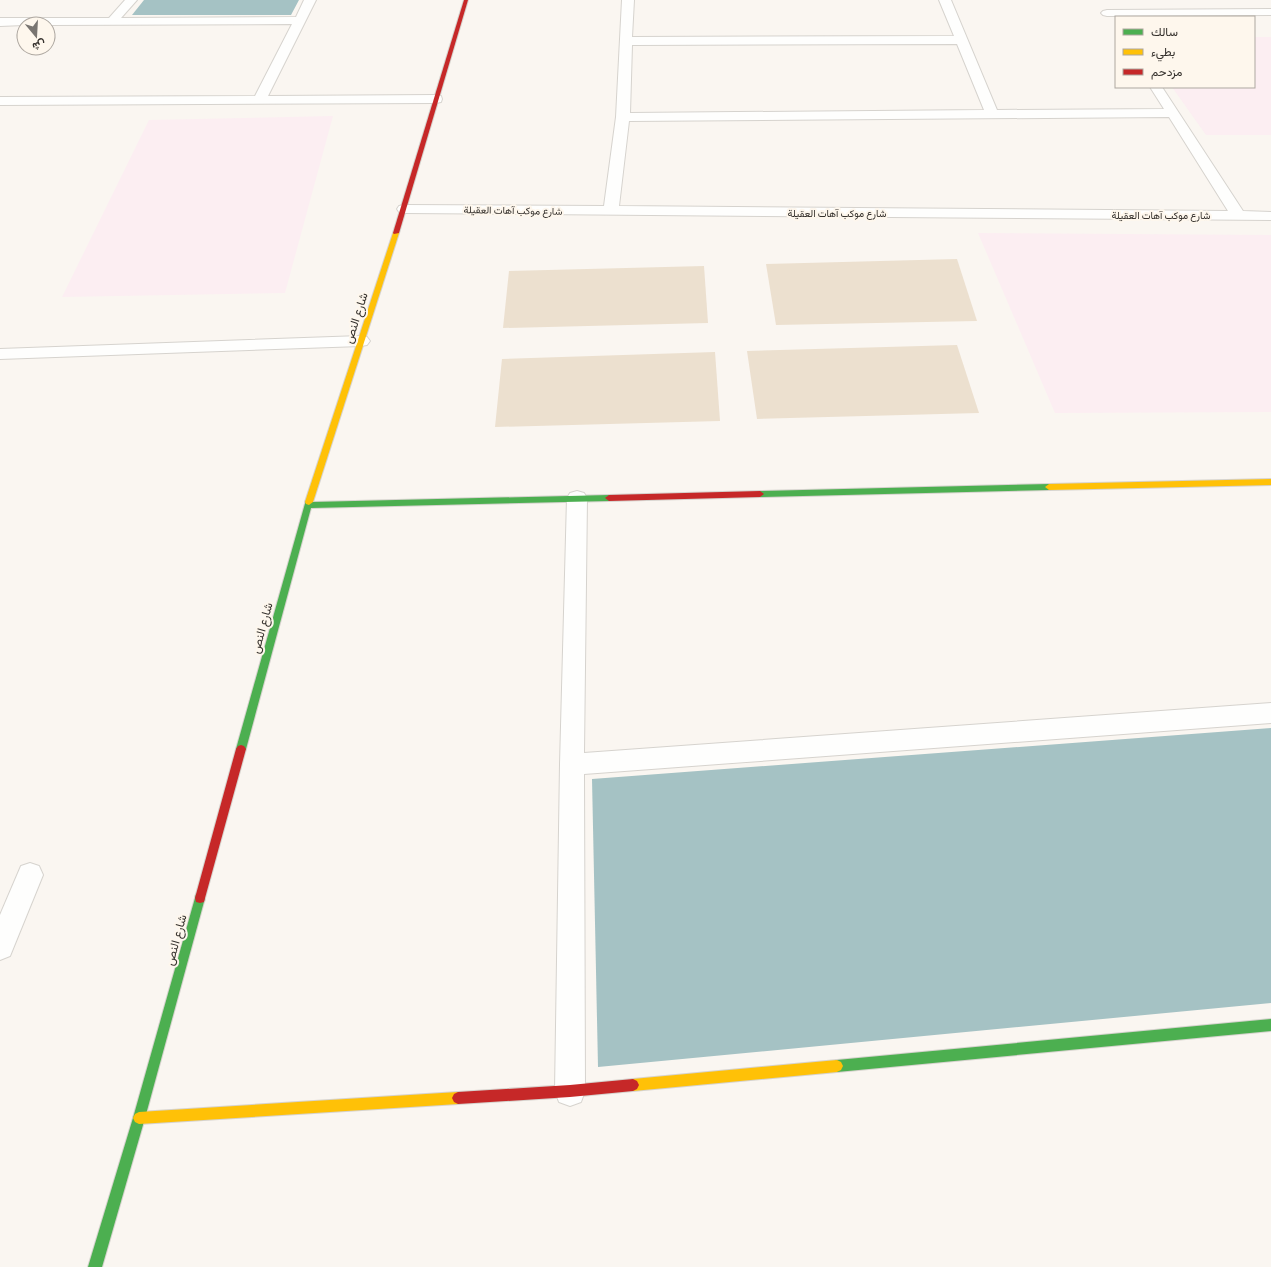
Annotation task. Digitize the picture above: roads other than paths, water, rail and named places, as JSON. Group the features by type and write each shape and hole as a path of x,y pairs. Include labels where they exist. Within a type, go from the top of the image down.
{"street":[{"path":"112,22 131,0"},
{"path":"259,101 310,0"},
{"name":"شارع النص","path":"95,1267 139,1118 308,505 404,209 466,0"},
{"path":"611,211 623,117 628,0"},
{"path":"945,0 992,115"},
{"path":"1099,0 1115,25"},
{"path":"1107,13 1271,12"},
{"path":"0,22 300,20"},
{"path":"626,42 962,40"},
{"path":"1157,88 1239,216"},
{"path":"0,101 436,99"},
{"path":"623,117 1173,113"},
{"name":"شارع موكب آهات العقيلة","path":"404,209 1271,216"},
{"path":"0,354 361,341"},
{"path":"308,505 1271,482"},
{"path":"570,1091 572,764 577,498"},
{"path":"572,764 1271,713"},
{"path":"0,947 30,876"},
{"path":"139,1118 570,1091 1271,1025"}],"water":[{"path":"144,0 299,0 291,15 132,15"},
{"path":"1271,728 1271,1003 598,1067 592,779"}]}
